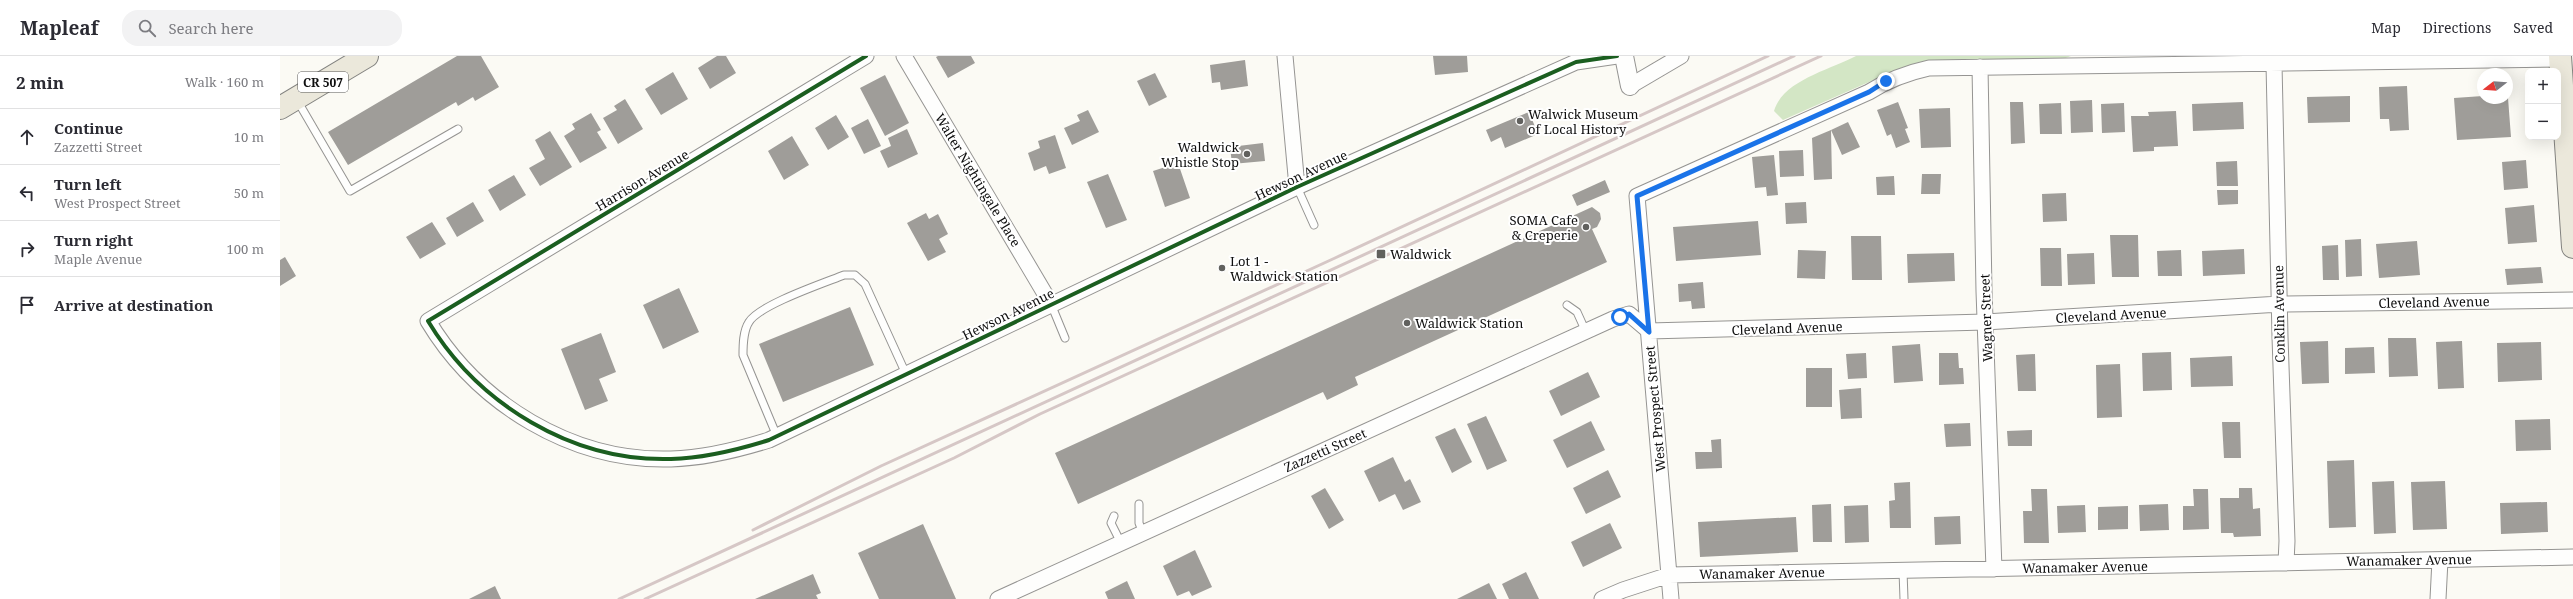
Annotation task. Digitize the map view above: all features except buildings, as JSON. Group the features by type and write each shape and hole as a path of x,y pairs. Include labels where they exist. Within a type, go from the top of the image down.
{"main road":[{"name":"CR 507","path":"288,103 367,56"},
{"path":"2560,57 2568,80 2573,247"}],"street":[{"name":"Harrison Avenue","path":"428,321 866,56"},
{"name":"Walter Nightingale Place","path":"904,56 1051,304"},
{"path":"1285,56 1297,187"},
{"name":"Hewson Avenue","path":"428,321 457,362 480,386 510,410 566,440 598,450 636,457 670,459 704,456 737,450 769,440 776,434 906,374 1297,187 1576,62 1617,56"},
{"path":"1624,56 1630,86 1681,56"},
{"path":"1980,67 2274,64 2560,57"},
{"name":"Conklin Avenue","path":"2274,64 2273,88 2287,541 2286,563"},
{"name":"West Prospect Street","path":"1672,599 1637,196 1907,73 1929,68 1980,67"},
{"name":"Wagner Street","path":"1980,67 1985,322 1994,569"},
{"name":"Cleveland Avenue","path":"1649,332 1985,322 2280,304 2573,300"},
{"name":"Zazzetti Street","path":"998,599 1586,332 1629,314 1649,332"},
{"name":"Wanamaker Avenue","path":"1602,599 1623,590 1669,575 2573,557"},
{"path":"2438,599 2440,560"}],"lane":[{"path":"288,103 350,192 458,129"},
{"path":"1297,187 1314,225"},
{"path":"776,434 743,355 743,341 748,322 762,310 844,274 855,275 864,284 906,374"},
{"path":"1051,304 1065,338"},
{"path":"1567,305 1577,312 1586,332"},
{"path":"1139,504 1139,523 1143,533"},
{"path":"1114,516 1111,523 1121,543"},
{"path":"1903,570 1904,599"}],"green space":[{"path":"1856,56 2071,56 2060,60 1903,67 1783,120 1774,111 1779,100 1787,91 1797,84 1821,71"}],"railway":[{"path":"753,530 881,466 1335,258 1768,56"},
{"path":"619,599 1794,56"},
{"path":"645,599 954,458 1040,414 1821,56"}],"cycle path":[{"path":"866,56 428,321 449,351 473,378 501,402 531,422 564,439 598,450 634,457 671,459 721,453 769,440 1297,187 1576,62 1617,56"}],"place":[{"name":"Walwick Museum of Local History","path":"1520,121"},
{"name":"Waldwick Whistle Stop","path":"1247,154"},
{"name":"SOMA Cafe & Creperie","path":"1586,227"},
{"name":"Waldwick","path":"1381,254"},
{"name":"Lot 1 - Waldwick Station","path":"1222,268"},
{"name":"Waldwick Station","path":"1407,323"}],"route":[{"path":"1620,317 1629,314 1649,332 1637,196 1869,92 1886,81"}]}
